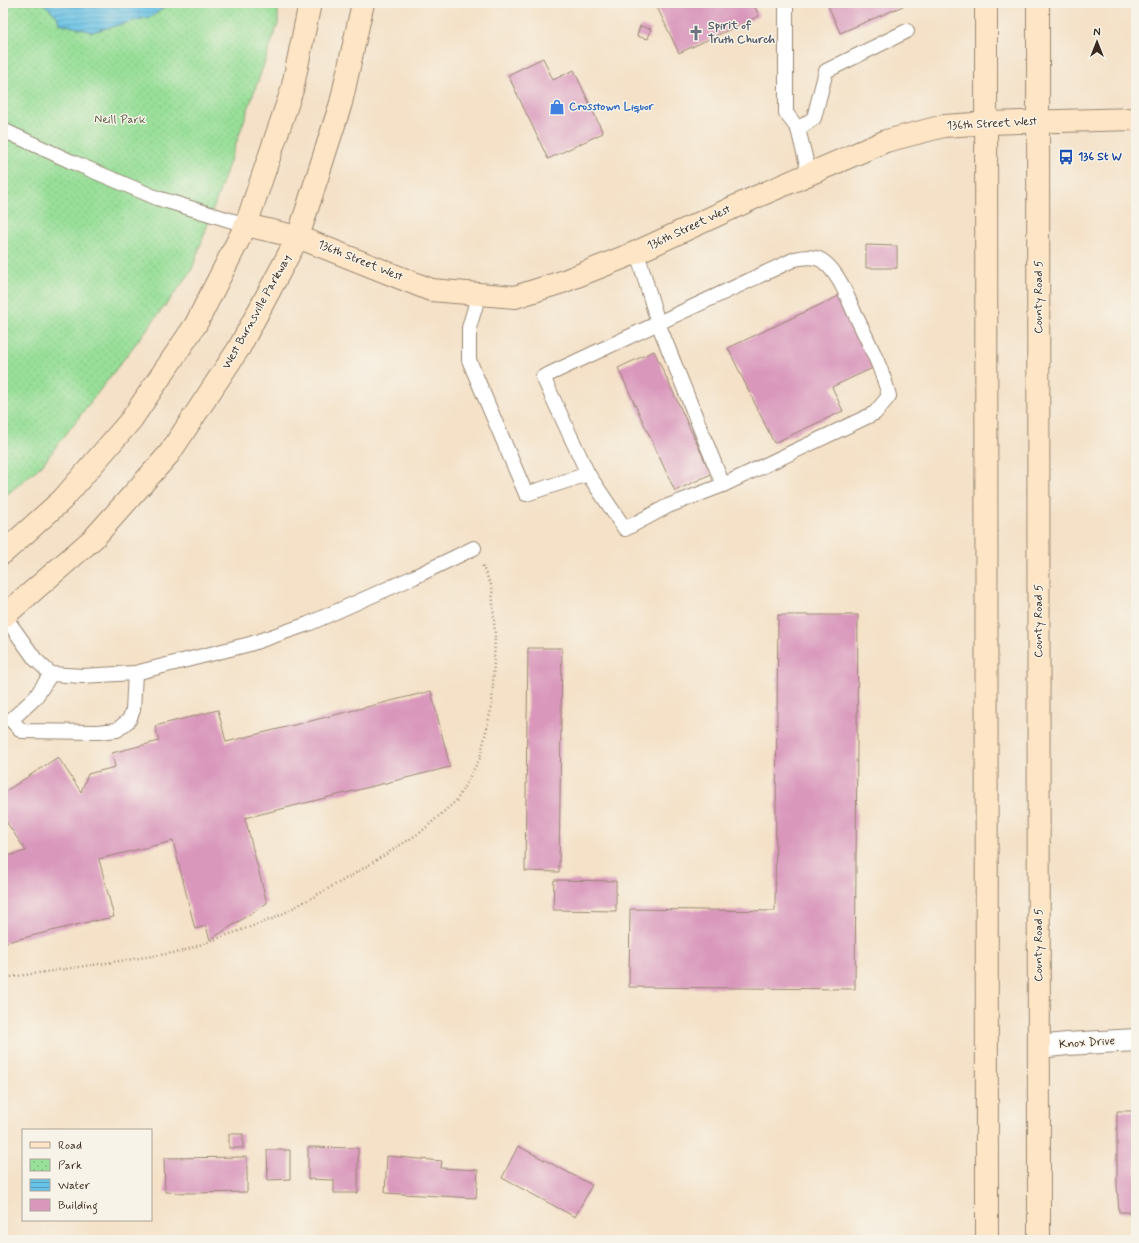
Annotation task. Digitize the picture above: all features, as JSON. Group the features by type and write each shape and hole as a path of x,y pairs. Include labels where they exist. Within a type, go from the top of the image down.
{"main road":[{"path":"3,553 62,500 131,420 196,324 246,225 292,90 310,3"},
{"name":"West Burnsville Parkway","path":"4,616 94,538 169,454 239,348 298,237 341,103 363,3"},
{"path":"986,3 987,1240"},
{"name":"County Road 5","path":"1038,3 1039,1240"},
{"name":"136th Street West","path":"246,225 298,237 431,290 515,297 562,282 637,252 809,173 886,141 944,126 1039,121 1136,119"}],"street":[{"name":"Knox Drive","path":"1039,1047 1136,1040"}],"lane":[{"path":"786,3 786,113 798,129 809,173"},
{"path":"798,129 814,118 826,71 907,31"},
{"path":"3,130 70,161 157,198 246,225"},
{"path":"637,252 658,323 723,485"},
{"path":"808,256 824,261 839,280 886,383 889,396 875,413 723,485 668,506 625,529 588,474 543,377 795,259 808,256"},
{"path":"479,294 469,328 469,360 526,494 588,474"},
{"path":"4,616 36,659 51,674 82,676 135,673 250,644 308,624 414,577 474,548"},
{"path":"51,674 35,698 12,720 22,731 98,732 117,730 129,720 133,710 135,673"}],"path":[{"path":"3,977 12,977 180,952 275,918 351,876 421,832 457,800 480,758 492,705 495,637 492,587 474,548"}],"green space":[{"name":"Neill Park","path":"3,3 278,3 278,24 191,272 42,465 3,498"}],"water":[{"path":"43,3 167,3 166,6 153,16 92,32 59,23 57,16"}],"building":[{"name":"Spirit of Truth Church","path":"655,3 753,3 759,16 679,53"},
{"path":"827,3 910,3 840,33"},
{"path":"640,26 651,29 648,39 637,36"},
{"name":"Crosstown Liquor","path":"543,58 553,80 574,70 603,133 548,159 508,75"},
{"path":"866,245 897,246 897,268 866,268"},
{"path":"843,294 877,366 832,387 843,411 774,443 728,348"},
{"path":"654,351 711,474 675,491 618,368"},
{"path":"778,615 858,615 855,989 629,987 630,909 775,911"},
{"path":"528,648 562,648 559,872 525,871"},
{"path":"431,691 450,767 245,818 267,903 210,940 206,926 195,929 173,841 99,859 114,917 3,943 3,857 26,851 3,817 3,793 58,757 81,792 88,774 115,767 112,753 159,741 155,726 218,710 226,742"},
{"path":"554,880 616,881 616,911 553,910"},
{"path":"1117,1111 1136,1111 1136,1212 1119,1212 1117,1186"},
{"path":"229,1134 243,1134 243,1148 229,1148"},
{"path":"518,1146 592,1185 575,1217 502,1178"},
{"path":"308,1147 358,1148 358,1193 334,1193 334,1180 308,1179"},
{"path":"267,1150 290,1150 290,1179 268,1180"},
{"path":"387,1156 442,1161 441,1168 478,1170 476,1198 385,1193"},
{"path":"247,1157 247,1192 165,1192 164,1158"}],"place":[{"name":"Spirit of Truth Church","path":"696,33"},
{"name":"Crosstown Liquor","path":"557,107"},
{"name":"136 St W","path":"1066,157"}]}
